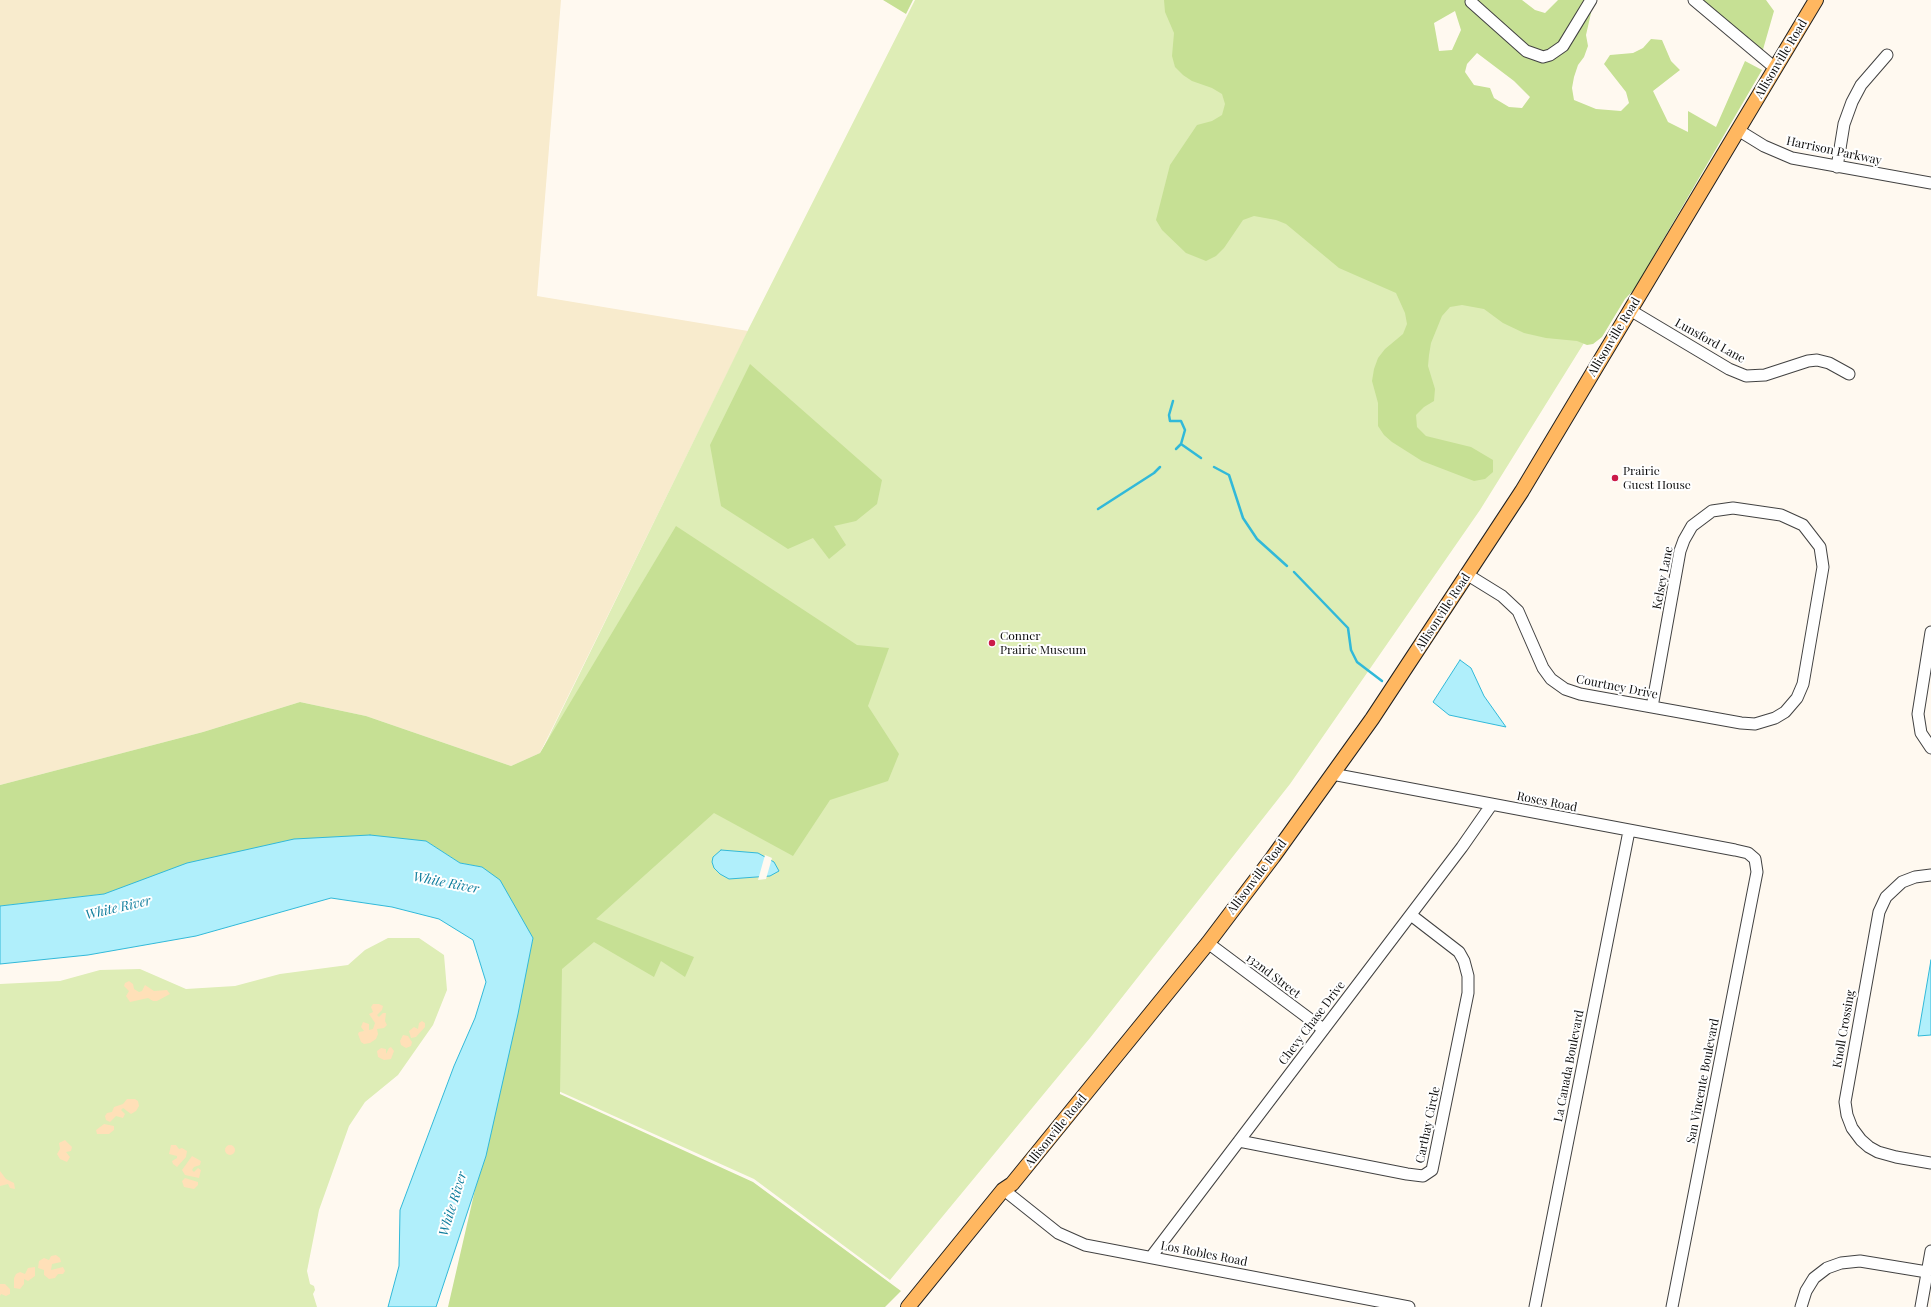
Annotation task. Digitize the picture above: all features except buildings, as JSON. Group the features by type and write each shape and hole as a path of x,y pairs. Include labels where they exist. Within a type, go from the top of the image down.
{"main road":[{"name":"Allisonville Road","path":"920,1307 1011,1189 1208,943 1372,719 1522,491 1816,0"},
{"name":"Allisonville Road","path":"908,1307 1003,1190 1011,1189"}],"street":[{"path":"1471,2 1526,51 1543,57 1550,55 1563,46 1591,0"},
{"path":"1694,0 1775,68"},
{"path":"1836,167 1844,124 1852,102 1861,85 1887,55"},
{"name":"Harrison Parkway","path":"1738,130 1785,156 1836,167 1931,183"},
{"name":"Lunsford Lane","path":"1630,310 1729,369 1746,376 1765,375 1808,361 1817,360 1829,363 1849,374"},
{"name":"Kelsey Lane","path":"1652,707 1680,551 1684,540 1692,526 1704,516 1712,512 1733,508 1782,515 1794,520 1806,529 1820,547 1823,567 1822,583 1804,684 1791,707"},
{"name":"Courtney Drive","path":"1468,574 1502,596 1518,611 1543,668 1558,686 1580,694 1750,724 1775,718 1791,707"},
{"path":"1931,632 1929,654 1918,714 1921,733 1931,748"},
{"name":"Roses Road","path":"1332,774 1748,853 1754,859"},
{"name":"Chevy Chase Drive","path":"1151,1257 1411,915 1492,804"},
{"name":"La Canada Boulevard","path":"1535,1307 1628,831"},
{"name":"San Vincente Boulevard","path":"1672,1307 1757,872 1754,859"},
{"name":"Knoll Crossing","path":"1931,875 1915,877 1902,882 1886,898 1879,912 1845,1102 1847,1115 1852,1128 1861,1140 1869,1147 1878,1152 1896,1157 1931,1163"},
{"name":"Carthay Circle","path":"1239,1141 1407,1174 1423,1176 1432,1170 1468,993 1468,976 1464,961 1458,952 1411,915"},
{"name":"132nd Street","path":"1208,943 1323,1029"},
{"name":"Los Robles Road","path":"1011,1189 1058,1233 1086,1245 1408,1307"},
{"path":"1921,1307 1931,1251"},
{"path":"1801,1307 1806,1291 1814,1278 1827,1268 1841,1263 1860,1261 1927,1272"}],"shaded area":[{"path":"0,0 561,0 537,296 748,331 540,753 511,766 366,716 300,702 203,732 0,785"}],"green space":[{"path":"883,0 913,0 906,14"},
{"name":"Conner Prairie Museum","path":"915,0 1373,0 1640,253 1480,510 1290,784 1090,1038 890,1280 754,1179 534,1080 544,965 530,775 749,328"},
{"path":"1164,0 1522,0 1535,10 1545,13 1558,0 1590,0 1591,13 1586,35 1588,46 1584,57 1578,65 1574,77 1572,88 1574,100 1596,109 1621,111 1629,103 1626,92 1604,64 1610,55 1633,53 1643,48 1651,39 1662,40 1671,61 1680,70 1653,91 1668,122 1688,132 1688,111 1716,127 1745,61 1762,70 1653,257 1648,275 1625,299 1602,337 1593,344 1587,345 1577,341 1546,338 1524,333 1503,323 1484,309 1462,305 1450,307 1442,316 1431,343 1429,355 1428,366 1435,389 1434,401 1424,407 1416,415 1417,427 1426,436 1471,447 1493,460 1493,472 1485,479 1474,481 1422,461 1392,442 1384,435 1378,426 1378,403 1372,381 1374,369 1378,358 1385,349 1403,334 1407,324 1405,313 1396,293 1339,268 1286,224 1276,220 1254,216 1243,220 1224,248 1216,256 1206,261 1186,253 1162,230 1156,220 1170,165 1197,125 1212,121 1222,115 1225,104 1222,94 1212,88 1192,81 1175,67 1172,56 1174,33 1165,12","holes":["1455,11 1461,30 1452,50 1439,51 1434,23","1477,53 1514,81 1530,97 1522,108 1509,107 1494,98 1490,88 1474,85 1465,72 1467,64"]},
{"path":"1701,0 1766,0 1774,11 1762,53"},
{"path":"750,364 882,480 877,504 856,521 834,526 846,545 829,559 813,538 788,549 721,506 710,445"},
{"path":"676,526 857,645 889,648 868,706 899,754 888,781 830,800 793,856 714,813 596,919 694,957 685,977 661,961 654,977 594,942 562,969 560,1094 753,1182 901,1291 885,1307 448,1307 533,938 482,867 460,863 426,841 104,894 0,906 0,785 203,732 300,702 366,716 511,766 540,753"},
{"path":"388,938 419,938 444,955 447,990 433,1025 398,1075 365,1102 349,1126 319,1210 307,1271 310,1284 314,1286 315,1290 313,1294 317,1307 0,1307 0,984 60,981 100,970 140,969 186,989 235,986 280,974 348,965 365,950"}],"sand":[{"path":"129,981 133,984 134,989 139,992 142,991 145,985 154,991 167,990 170,994 157,1001 153,1001 148,998 130,1002 126,996 129,991 124,986 125,983"},
{"path":"373,1004 383,1006 382,1010 377,1015 379,1017 383,1013 386,1013 385,1021 387,1025 384,1028 377,1029 378,1034 376,1039 370,1043 364,1044 361,1042 358,1034 359,1032 364,1031 361,1027 363,1022 369,1024 369,1030 373,1029 375,1023 369,1014 373,1012 371,1007"},
{"path":"422,1021 425,1023 425,1027 416,1037 411,1038 409,1031 414,1027 418,1029 419,1023"},
{"path":"403,1035 408,1036 412,1042 411,1046 406,1048 401,1045 400,1041"},
{"path":"391,1047 394,1051 391,1059 384,1060 378,1057 377,1051 381,1048 386,1049 386,1054"},
{"path":"127,1099 135,1099 138,1101 139,1106 136,1111 131,1114 123,1108 121,1110 125,1114 123,1118 116,1116 110,1122 106,1120 105,1116 107,1113 112,1112 114,1107 123,1104"},
{"path":"104,1124 114,1126 114,1130 109,1134 97,1134 96,1130"},
{"path":"65,1140 72,1147 71,1151 66,1152 70,1157 67,1162 60,1159 57,1154 60,1149 59,1143"},
{"path":"171,1145 176,1145 179,1149 182,1148 187,1151 186,1157 177,1167 172,1161 177,1158 177,1156 169,1154"},
{"path":"228,1145 232,1145 234,1146 234,1154 228,1155 225,1152 225,1148"},
{"path":"192,1156 201,1161 200,1165 194,1167 192,1170 194,1172 198,1168 201,1170 199,1178 185,1175 182,1170"},
{"path":"0,1171 6,1179 14,1183 15,1189 10,1188 8,1184 0,1186"},
{"path":"185,1178 198,1182 198,1185 194,1189 184,1187 182,1181"},
{"path":"56,1255 60,1258 61,1262 52,1264 51,1270 63,1267 65,1271 63,1274 58,1274 55,1278 49,1279 44,1275 44,1270 38,1268 39,1261 44,1258 49,1260 51,1256"},
{"path":"35,1267 35,1276 28,1281 24,1279 24,1284 20,1289 14,1288 14,1278 16,1274 20,1272 25,1274 28,1268"},
{"path":"0,1284 5,1284 10,1289 10,1294 6,1296 1,1294 0,1296"}],"water":[{"path":"1460,660 1471,668 1484,696 1506,727 1449,715 1433,702"},
{"name":"White River","path":"370,835 426,841 460,863 482,867 500,880 533,938 518,1014 486,1156 436,1307 388,1307 399,1266 400,1210 454,1066 475,1018 486,982 473,940 439,919 392,907 331,898 196,936 88,955 0,964 0,906 104,894 187,863 294,839"},
{"path":"721,850 758,853 774,862 779,871 770,876 729,879 720,874 714,868 712,862 713,857"},
{"path":"1931,960 1931,1035 1918,1036"}],"pier":[{"path":"765,855 772,858 766,879 758,880"}],"waterway":[{"path":"1173,401 1169,415 1170,421 1181,421 1185,430 1181,444 1201,458"},
{"path":"1176,449 1181,444"},
{"path":"1098,509 1154,473 1160,467"},
{"path":"1214,467 1229,475 1243,518 1257,539 1287,566"},
{"path":"1294,572 1348,628 1351,650 1357,662 1382,681"}],"place":[{"name":"Prairie Guest House","path":"1615,478"},
{"name":"Conner Prairie Museum","path":"992,643"}]}
